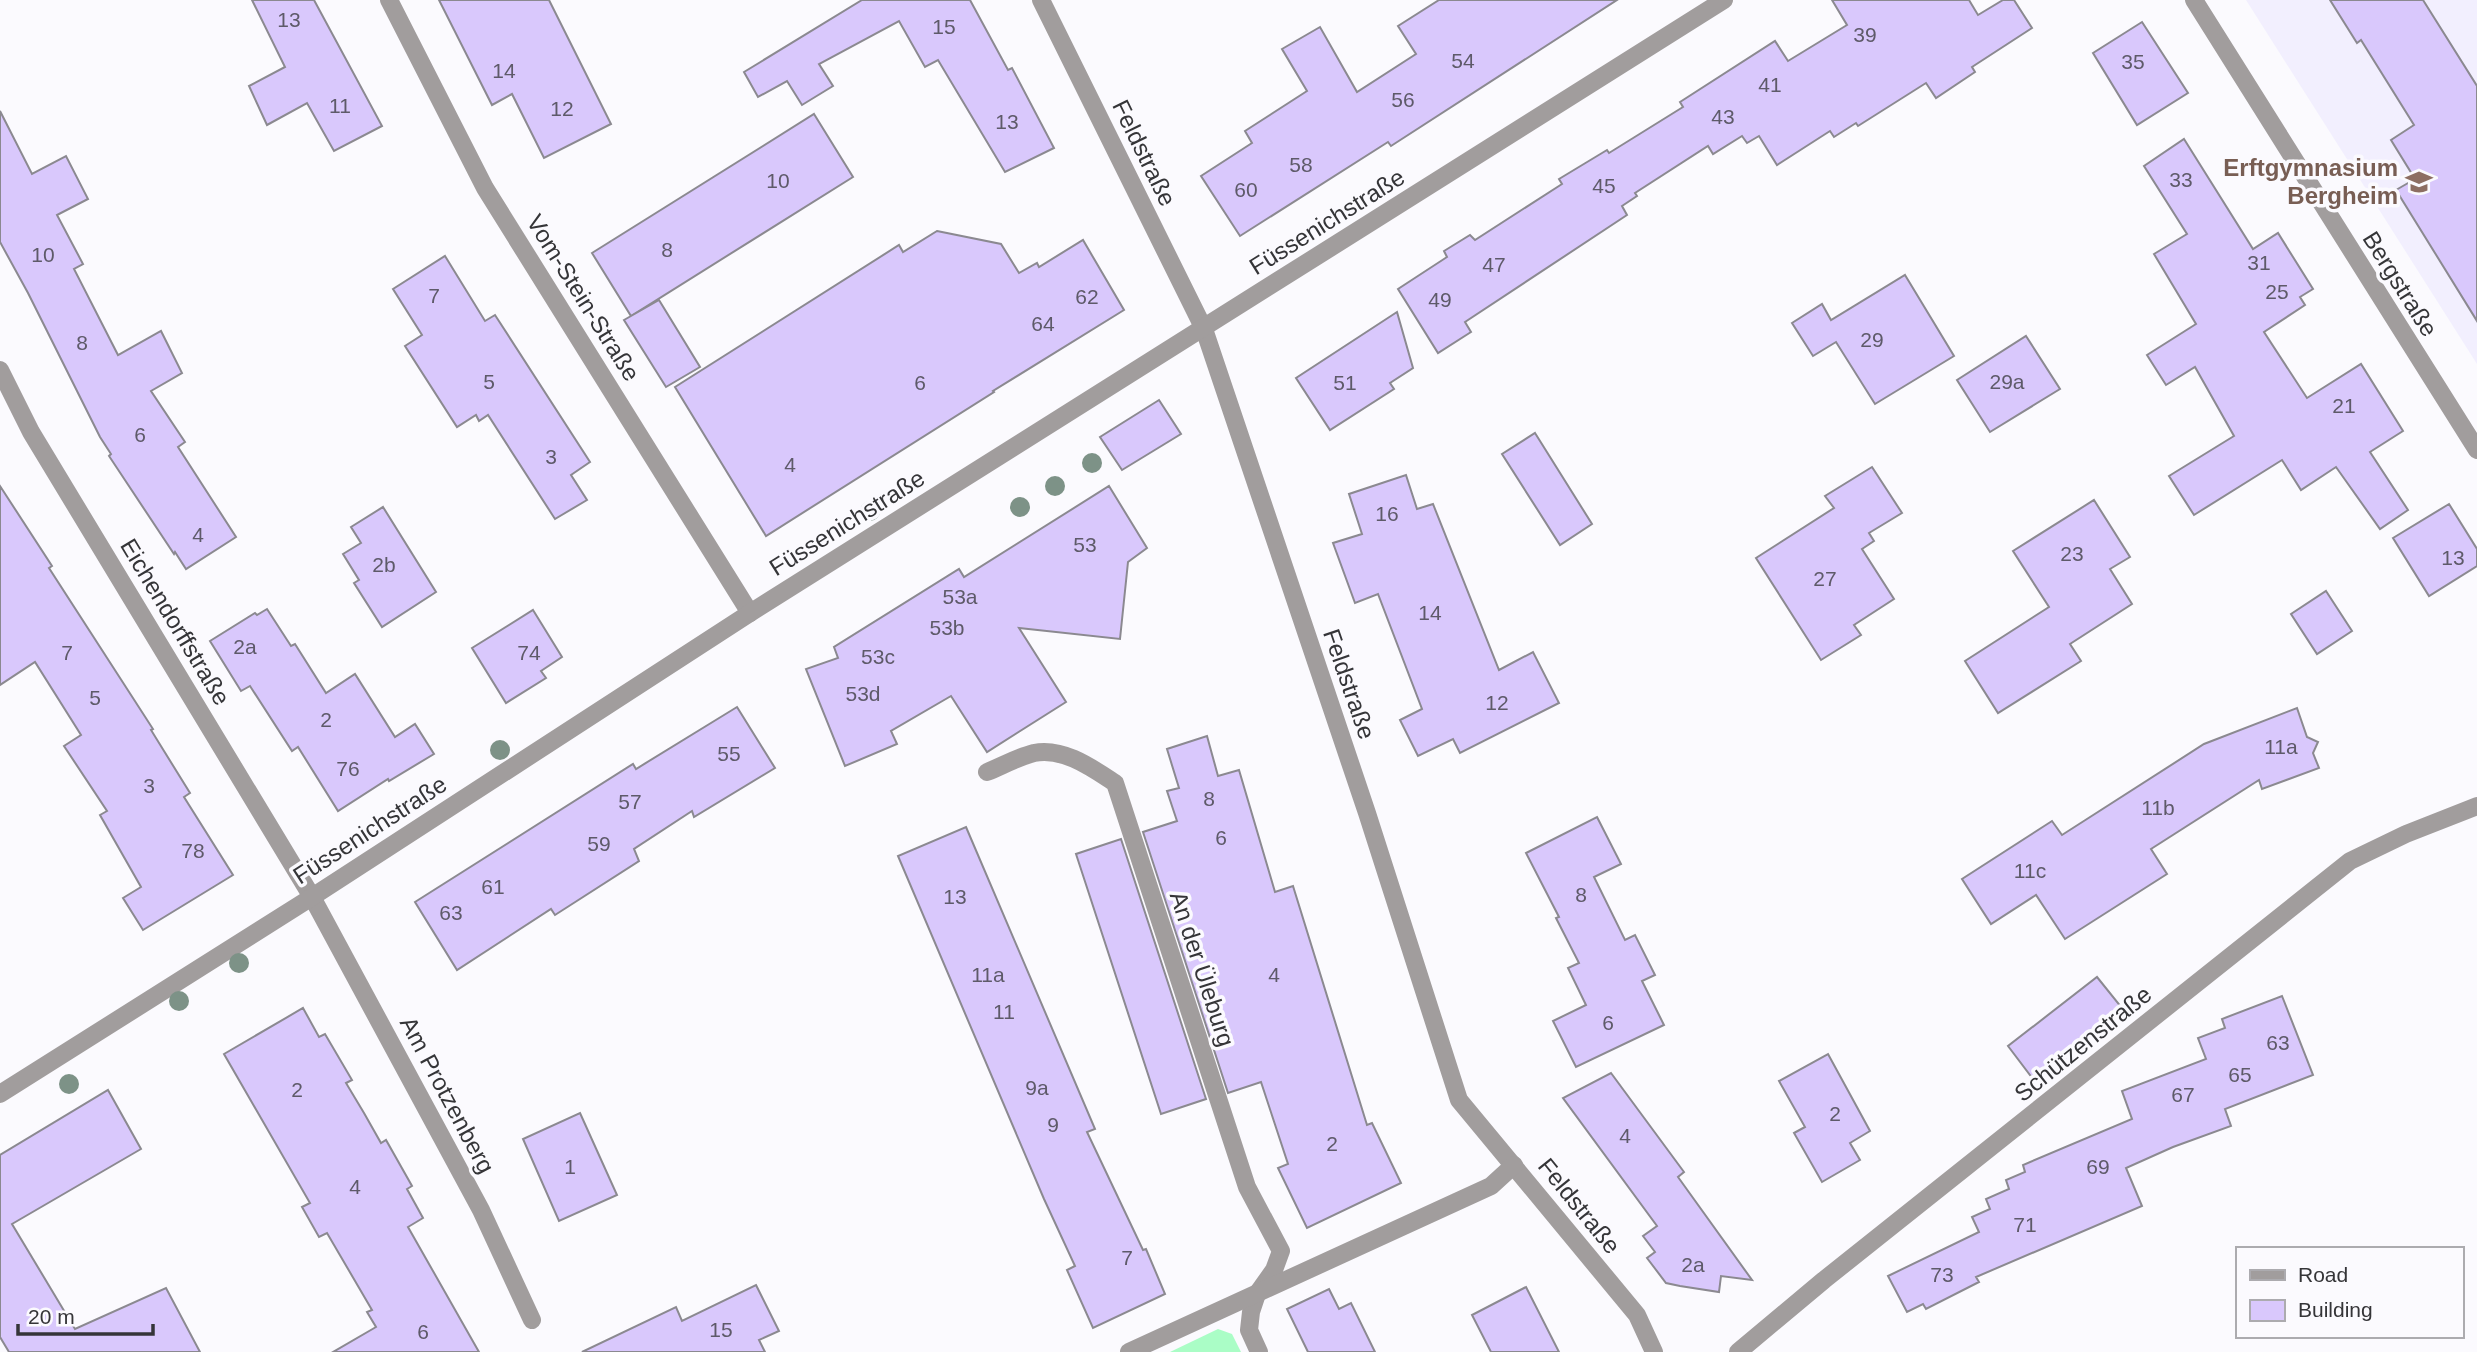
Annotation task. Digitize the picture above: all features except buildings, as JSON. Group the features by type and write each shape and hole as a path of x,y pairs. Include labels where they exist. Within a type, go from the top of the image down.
{"street":[{"name":"Vom-Stein-Straße","path":"389,0 485,188 750,613"},
{"name":"Feldstraße","path":"1041,0 1204,329 1367,813 1459,1100 1637,1315 1654,1352"},
{"name":"Füssenichstraße","path":"0,1094 312,897 750,613 1724,0"},
{"name":"Bergstraße","path":"2194,0 2477,450"},
{"name":"Eichendorffstraße","path":"0,370 31,432 312,897"},
{"name":"An der Üleburg","path":"987,772 1034,753 1054,752 1078,760 1115,783 1247,1186 1281,1251 1274,1270 1257,1294 1251,1312 1249,1330 1259,1352"},
{"name":"Schützenstraße","path":"1738,1352 2350,861 2406,834 2477,806"},
{"name":"Am Protzenberg","path":"312,897 481,1210 532,1320"},
{"path":"1129,1352 1491,1186 1514,1166"}],"shaded area":[{"name":"Erftgymnasium Bergheim","path":"2246,0 2477,0 2477,364"}],"green space":[{"path":"1218,1329 1232,1334 1241,1352 1170,1352"}],"place":[{"name":"Erftgymnasium Bergheim","path":"2419,182"}]}
